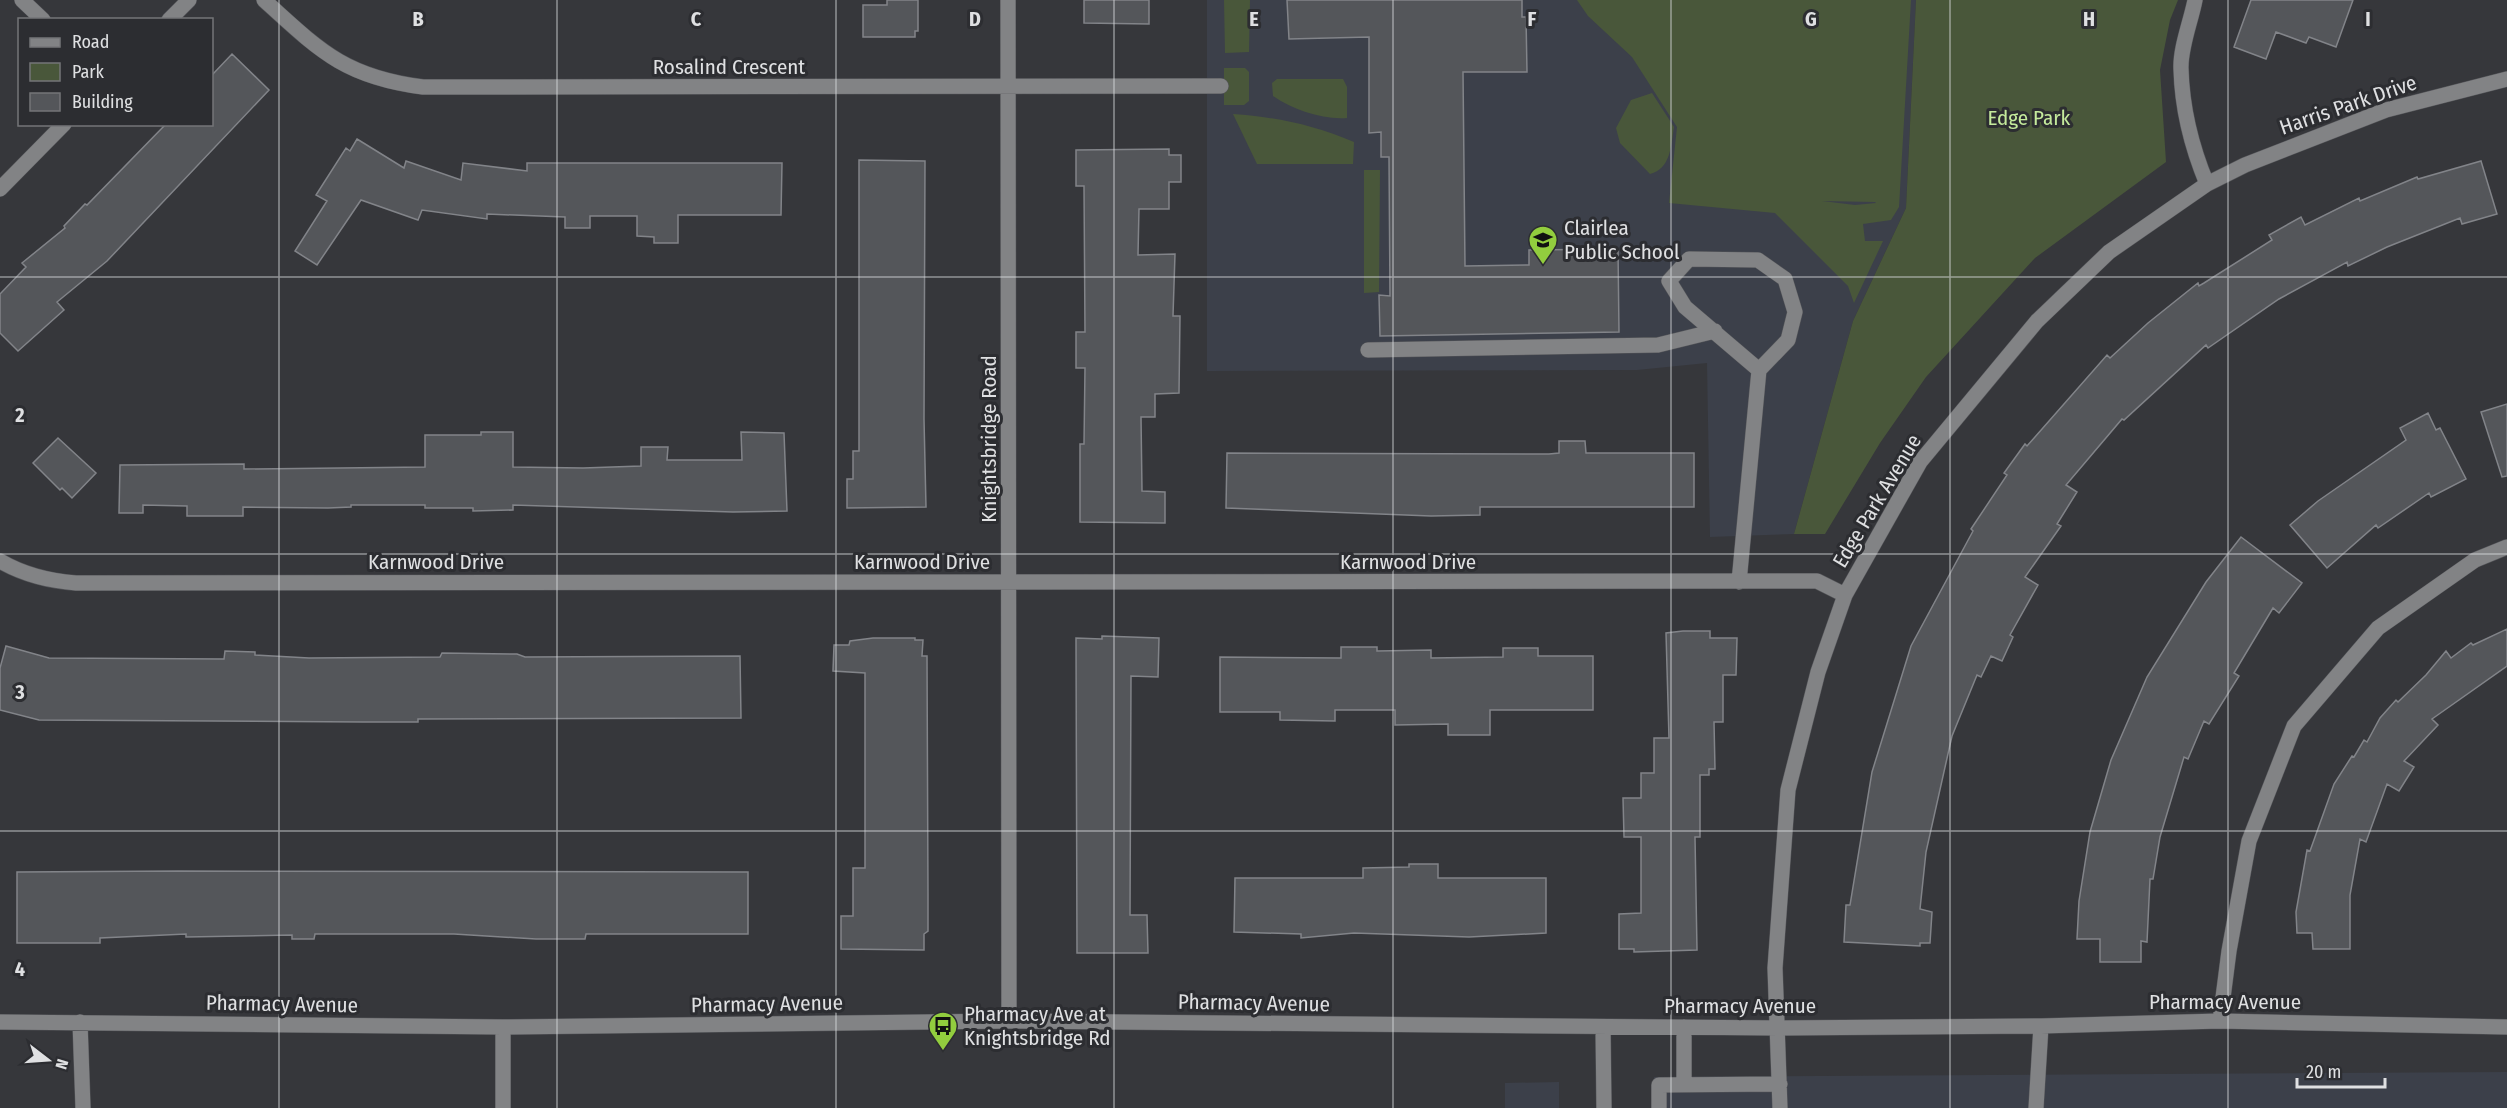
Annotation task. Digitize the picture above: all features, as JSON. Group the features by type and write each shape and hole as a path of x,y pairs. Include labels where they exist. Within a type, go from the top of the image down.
{"street":[{"path":"22,0 40,18"},
{"path":"171,18 189,0"},
{"name":"Rosalind Crescent","path":"264,0 304,37 348,68 385,81 423,87 1221,86"},
{"name":"Knightsbridge Road","path":"1008,0 1010,1022"},
{"path":"2195,0 2181,68 2188,126 2196,157 2207,184"},
{"name":"Harris Park Drive","path":"2207,184 2245,165 2386,110 2507,79"},
{"path":"0,189 62,126"},
{"name":"Edge Park Avenue","path":"1780,1108 1779,1028 1775,968 1788,790 1818,672 1845,595 1920,462 2037,321 2109,252 2207,184"},
{"path":"1739,582 1760,370 1788,340 1795,312 1785,279 1758,260 1689,259 1669,281 1685,307 1760,370"},
{"path":"1368,350 1658,345 1716,331"},
{"path":"2220,1021 2229,951 2249,841 2294,726 2378,628 2475,560 2507,547"},
{"name":"Karnwood Drive","path":"0,561 28,574 51,581 76,584 1817,581 1845,595"},
{"name":"Pharmacy Avenue","path":"0,1022 503,1028 1010,1022 1779,1028 2041,1026 2220,1021 2507,1027"},
{"path":"80,1022 83,1108"},
{"path":"2036,1108 2041,1026"},
{"path":"1603,1027 1604,1108"},
{"path":"1684,1027 1684,1084"},
{"path":"503,1028 503,1108"},
{"path":"1659,1108 1659,1085 1780,1084"}],"shaded area":[{"name":"Clairlea Public School","path":"1207,0 1916,0 1906,208 1853,321 1794,534 1710,537 1707,363 1637,370 1207,371"},
{"path":"2507,1072 2507,1108 1654,1108 1654,1077"},
{"path":"1559,1082 1559,1108 1505,1108 1505,1083"}],"green space":[{"path":"1224,0 1250,0 1249,52 1225,53"},
{"path":"1577,0 1911,0 1899,207 1891,220 1863,224 1865,241 1883,241 1854,303 1848,286 1775,213 1669,203 1677,127 1632,57 1588,16","holes":["1822,201 1875,202 1855,205"]},
{"name":"Edge Park","path":"1916,0 2178,0 2170,20 2160,70 2166,162 2035,258 1926,377 1880,443 1825,534 1794,534 1853,321 1906,208"},
{"path":"1224,68 1245,68 1249,72 1249,101 1244,105 1224,105"},
{"path":"1277,79 1343,79 1347,87 1347,118 1319,116 1281,101 1273,96 1272,83"},
{"path":"1652,93 1674,127 1666,162 1650,174 1620,143 1616,128 1631,100"},
{"path":"1233,114 1295,123 1354,142 1353,164 1257,164"},
{"path":"1364,170 1380,170 1379,292 1364,293"}],"building":[{"path":"887,0 918,0 918,31 915,31 915,37 863,37 863,5 887,5"},
{"path":"1084,0 1149,0 1149,24 1084,23"},
{"path":"1287,0 1522,0 1522,17 1526,17 1527,72 1463,72 1465,266 1529,265 1529,250 1618,249 1619,332 1380,336 1379,295 1390,296 1389,157 1381,157 1381,132 1369,133 1369,37 1289,39"},
{"path":"2251,0 2353,0 2336,47 2309,37 2306,43 2276,32 2266,59 2234,47"},
{"path":"232,54 269,90 107,261 57,302 64,310 18,351 0,333 0,294 26,267 22,263 65,228 64,226 85,204 87,205 164,126 213,126 213,74"},
{"path":"357,139 404,168 406,161 461,180 463,163 527,171 527,163 782,163 781,215 678,215 678,243 654,243 654,237 637,236 637,216 590,216 590,228 565,228 565,217 487,214 487,219 422,210 418,220 361,200 317,265 295,251 327,201 316,195 346,148 350,151"},
{"path":"1169,149 1169,155 1181,155 1181,182 1169,182 1169,209 1139,209 1138,255 1175,254 1173,316 1180,316 1179,393 1155,394 1155,417 1141,417 1142,491 1165,492 1165,523 1080,522 1080,444 1084,444 1085,368 1076,368 1076,332 1085,332 1084,186 1076,186 1076,150"},
{"path":"859,160 925,161 926,507 847,508 847,479 853,479 853,451 859,451"},
{"path":"2481,161 2497,214 2462,224 2460,218 2387,247 2348,266 2347,262 2279,299 2208,348 2206,345 2124,420 2122,419 2066,485 2077,492 2057,524 2061,526 2025,577 2038,585 2010,635 2013,637 2002,661 1991,656 1981,677 1977,675 1952,736 1926,852 1920,909 1932,912 1930,943 1920,943 1920,946 1844,942 1846,905 1850,905 1872,772 1911,646 1973,531 1971,529 2007,475 2004,473 2025,444 2027,446 2107,355 2110,358 2148,323 2198,283 2199,286 2272,240 2269,235 2301,217 2305,225 2359,198 2360,201 2417,177 2418,179"},
{"path":"2507,404 2507,476 2502,477 2481,412"},
{"path":"2428,413 2436,430 2440,428 2466,479 2431,497 2429,493 2378,528 2376,525 2327,568 2290,525 2318,501 2406,440 2400,428"},
{"path":"481,432 513,432 513,467 583,468 641,466 641,447 668,447 667,460 742,460 741,432 784,433 787,511 733,512 513,505 513,510 473,511 473,508 425,508 425,505 351,505 351,507 328,508 243,507 243,516 187,516 187,506 143,505 143,513 119,513 120,465 244,464 244,469 425,467 425,435 481,435"},
{"path":"58,438 96,473 72,498 62,488 60,490 33,463"},
{"path":"1559,441 1585,441 1586,453 1694,453 1694,507 1480,507 1480,515 1431,516 1226,508 1227,453 1549,454 1559,453"},
{"path":"2241,537 2302,583 2279,613 2273,608 2234,673 2239,676 2209,724 2204,721 2188,759 2184,757 2160,837 2153,879 2150,879 2147,942 2141,941 2141,962 2100,962 2100,939 2077,939 2079,901 2090,832 2111,760 2147,677 2206,582"},
{"path":"2507,629 2507,666 2432,719 2438,725 2404,761 2414,767 2399,791 2387,784 2366,842 2360,839 2350,895 2350,949 2313,949 2312,933 2297,933 2296,912 2307,850 2310,851 2334,784 2364,740 2367,742 2380,718 2396,700 2398,702 2426,675 2446,651 2451,658 2471,643 2473,645"},
{"path":"1710,631 1710,638 1737,638 1736,675 1723,675 1723,722 1714,722 1715,769 1709,769 1709,775 1700,775 1700,837 1695,837 1697,950 1634,952 1634,949 1619,949 1619,914 1641,913 1641,837 1624,837 1623,798 1641,798 1641,773 1654,773 1654,738 1669,738 1666,633"},
{"path":"1102,636 1159,638 1158,677 1131,676 1130,915 1147,915 1148,953 1077,953 1076,638 1102,639"},
{"path":"873,638 923,640 922,656 927,656 928,931 924,934 924,950 841,949 841,916 853,916 853,868 865,868 865,673 833,671 834,645 849,645 850,641"},
{"path":"6,646 49,658 224,659 225,651 309,658 440,657 442,653 517,654 525,657 740,656 741,718 418,719 418,722 39,720 0,710 0,668"},
{"path":"1341,647 1377,647 1377,651 1431,650 1431,658 1503,657 1503,648 1538,648 1538,656 1593,656 1593,710 1490,710 1490,735 1448,735 1448,724 1395,725 1395,710 1335,710 1335,721 1280,720 1280,712 1220,712 1220,657 1341,658"},
{"path":"1409,864 1438,864 1438,878 1546,878 1546,933 1469,937 1354,933 1301,938 1301,934 1234,932 1235,878 1363,878 1363,868 1409,867"},
{"path":"17,872 748,872 748,934 586,934 585,939 536,939 454,934 315,934 314,939 292,939 292,935 186,937 186,934 100,938 100,943 17,943"}],"place":[{"name":"Clairlea Public School","path":"1543,266"},
{"name":"Pharmacy Ave at Knightsbridge Rd","path":"943,1052"}]}
